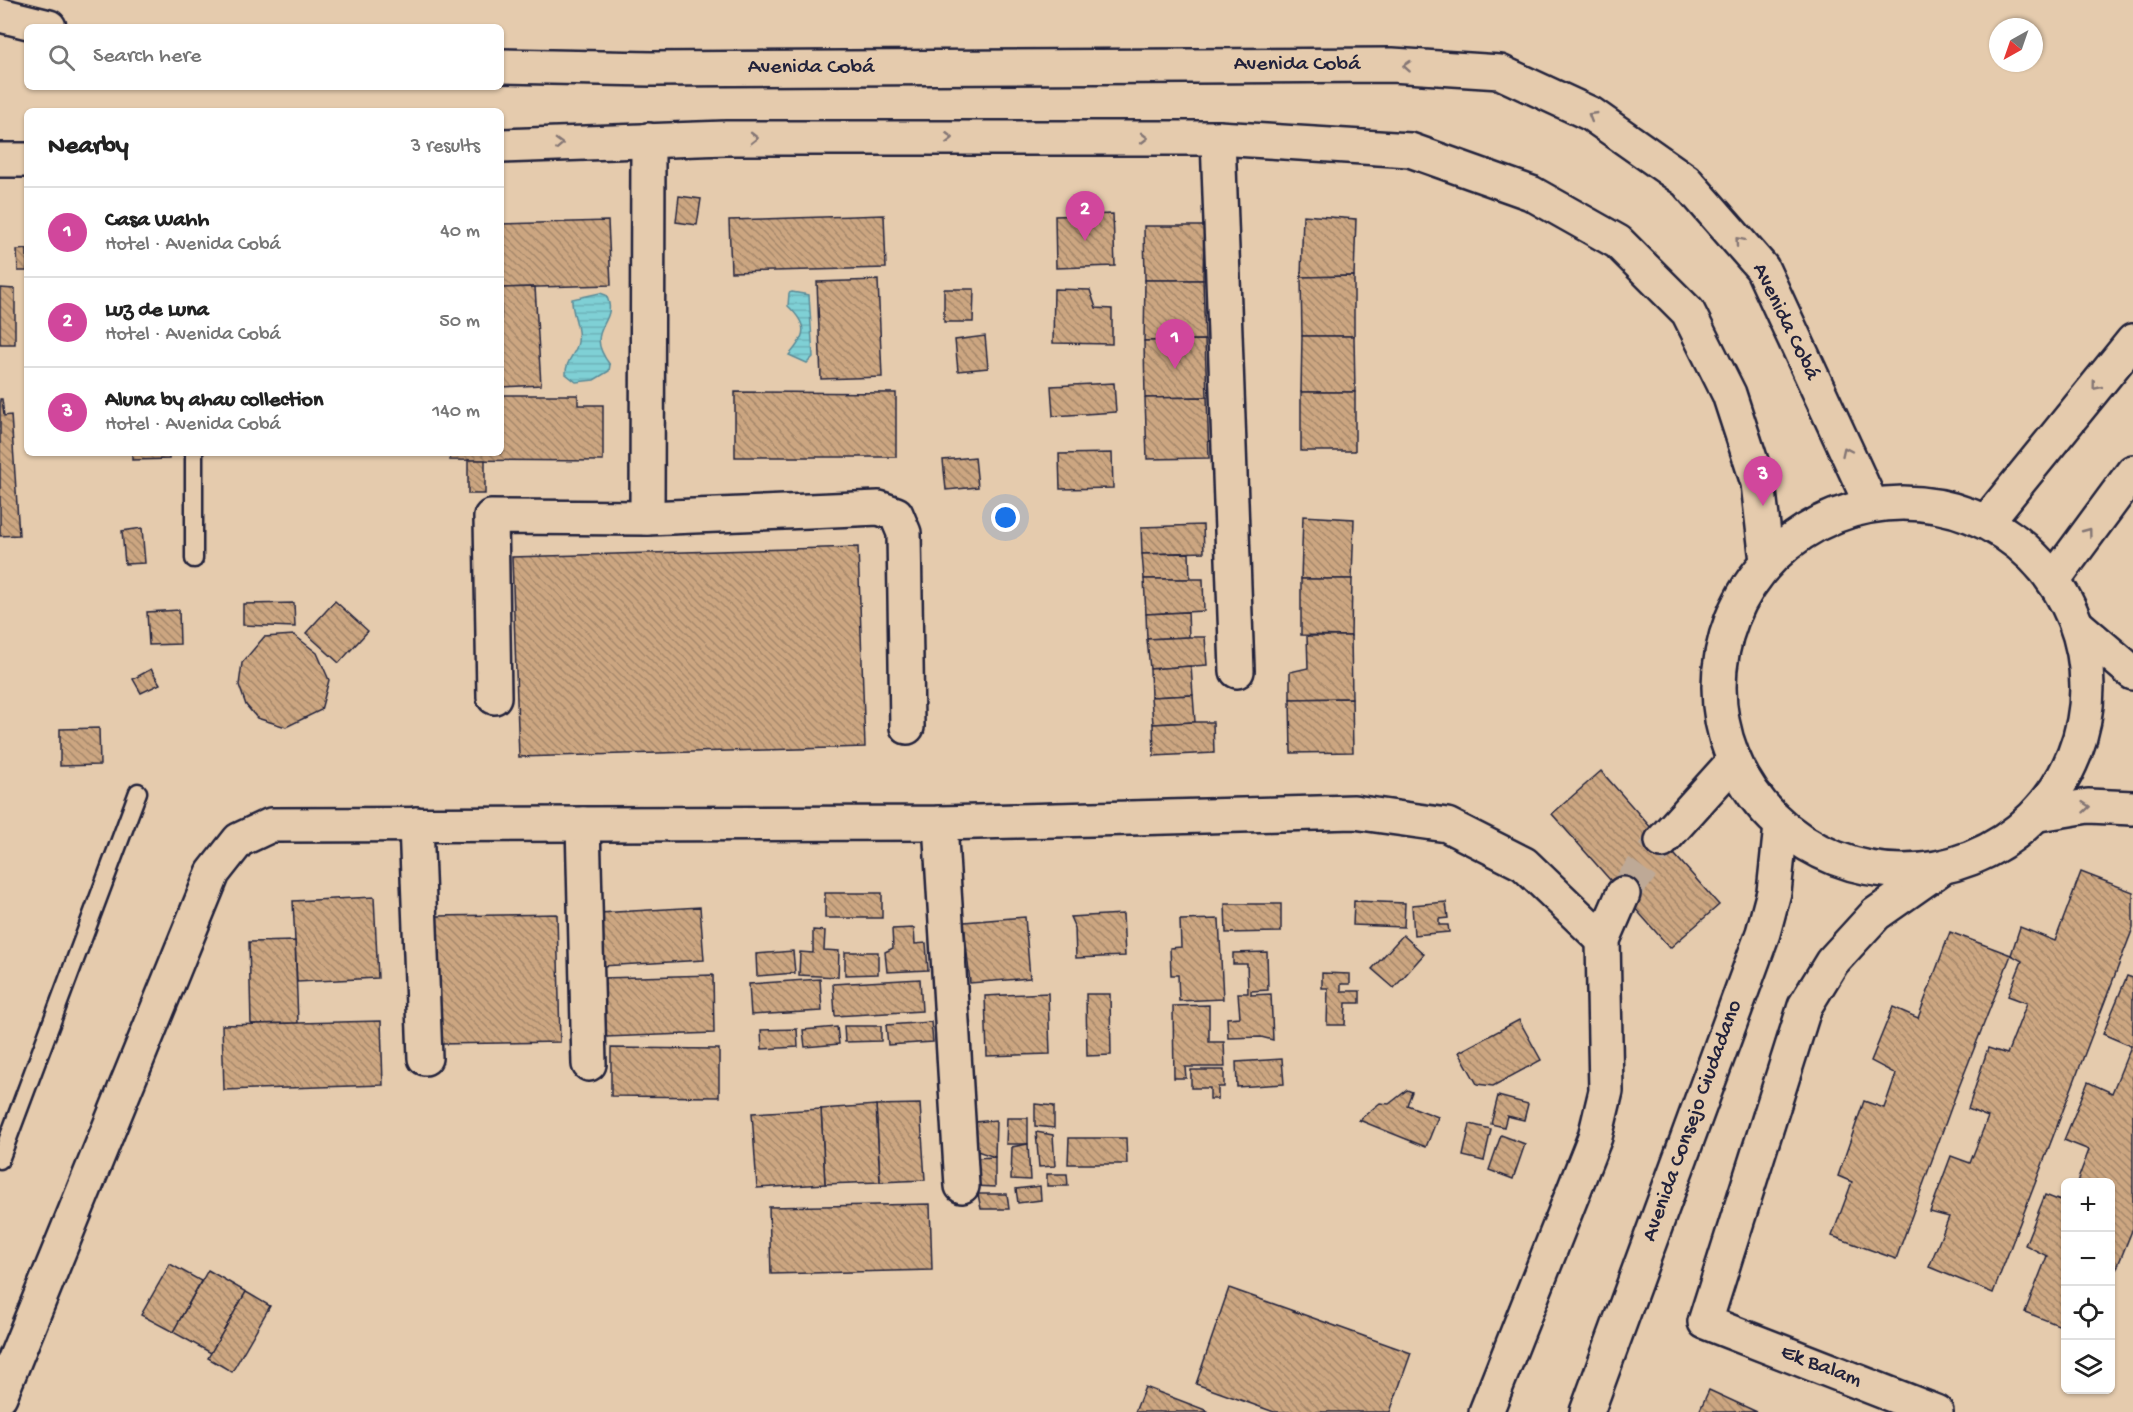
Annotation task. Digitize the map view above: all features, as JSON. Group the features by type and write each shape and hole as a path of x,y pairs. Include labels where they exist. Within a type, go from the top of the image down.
{"street":[{"path":"0,15 37,24"},
{"name":"Avenida Cobá","path":"504,66 663,69 1392,64 1500,72 1591,114 1686,181 1762,268 1871,504"},
{"path":"504,146 726,138 1218,138 1410,150 1531,193 1618,242 1688,312 1729,394 1758,483 1767,561"},
{"path":"1218,138 1237,671"},
{"path":"647,518 648,140"},
{"path":"0,160 24,160"},
{"path":"1987,521 2133,341"},
{"path":"2054,579 2133,472"},
{"path":"1910,502 1950,508 1987,521 2024,546 2054,579 2078,626 2089,675 2085,726 2068,773 2039,814 1994,849 1940,868 1898,872 1856,866 1816,850 1782,826 1754,796 1734,760 1721,719 1718,677 1726,634 1742,595 1767,561 1797,535 1832,515 1871,504 1910,502"},
{"path":"494,697 491,517 647,518 879,508 896,514 904,533 907,727"},
{"path":"2078,626 2133,673"},
{"path":"1662,841 1734,760"},
{"path":"2039,814 2088,806 2133,808"},
{"path":"0,1396 213,873 239,840 271,825 940,823 1354,812 1447,825 1524,864 1603,940"},
{"path":"940,823 962,1186"},
{"path":"416,824 425,1058"},
{"path":"583,824 589,1064"},
{"name":"Avenida Consejo Ciudadano","path":"1587,1412 1763,933 1774,892 1782,826"},
{"name":"Ek Balam","path":"1936,1412 1706,1322 1805,1006 1832,962 1876,914 1940,868"},
{"path":"1486,1412 1598,1126 1606,1091 1603,940 1623,894"}],"lane":[{"path":"194,456 194,559"},
{"path":"0,1160 138,792"}],"water":[{"path":"600,293 606,295 609,305 609,313 599,342 610,365 609,371 594,380 576,382 566,374 567,365 577,346 579,336 572,299"},
{"path":"789,293 809,295 813,357 807,363 789,355 799,342 803,330 799,319 788,306"}],"building":[{"path":"679,196 701,199 697,225 676,222"},
{"path":"1113,214 1115,266 1056,268 1055,216"},
{"path":"884,215 886,268 731,272 729,220"},
{"path":"1303,215 1356,219 1354,276 1301,277"},
{"path":"608,221 611,285 504,288 504,224"},
{"path":"1144,226 1204,226 1203,280 1145,280"},
{"path":"24,249 24,271 18,271 17,250"},
{"path":"1354,276 1354,336 1302,336 1301,277"},
{"path":"878,280 882,377 821,379 817,282"},
{"path":"1145,280 1203,280 1205,340 1144,341"},
{"path":"535,287 541,385 504,387 504,288"},
{"path":"0,288 15,289 15,344 0,344"},
{"path":"944,289 974,289 973,322 944,322"},
{"path":"1054,289 1090,290 1096,308 1112,309 1112,344 1053,343"},
{"path":"985,336 988,368 958,371 955,340"},
{"path":"1302,336 1354,336 1355,392 1301,392"},
{"path":"1205,340 1207,397 1145,398 1144,341"},
{"path":"1114,383 1116,412 1053,416 1051,386"},
{"path":"735,392 896,393 896,457 735,457"},
{"path":"1301,392 1355,392 1355,451 1301,451"},
{"path":"504,395 578,395 578,405 603,405 603,461 450,460 450,456 504,456"},
{"path":"1207,397 1209,458 1147,459 1145,398"},
{"path":"0,399 2,399 4,416 11,415 19,535 0,536"},
{"path":"1112,453 1113,488 1060,489 1059,454"},
{"path":"132,456 169,456 169,459 132,460"},
{"path":"975,457 978,487 946,490 943,460"},
{"path":"468,460 485,460 485,494 468,494"},
{"path":"1303,516 1354,519 1352,579 1301,579"},
{"path":"1203,525 1204,552 1142,554 1141,527"},
{"path":"142,528 145,563 125,564 122,531"},
{"path":"858,547 865,747 519,757 512,557"},
{"path":"1189,553 1190,579 1144,579 1142,554"},
{"path":"1144,579 1203,579 1204,611 1146,614"},
{"path":"1301,579 1352,579 1351,636 1301,635"},
{"path":"335,601 368,631 339,663 306,633"},
{"path":"294,603 295,627 243,625 243,604"},
{"path":"179,610 180,644 149,645 147,612"},
{"path":"1188,612 1189,637 1147,639 1146,614"},
{"path":"294,635 317,653 329,680 321,710 286,727 257,718 246,705 239,685 242,663 264,637"},
{"path":"1307,636 1351,636 1352,698 1290,699 1290,672 1308,668"},
{"path":"1205,637 1207,665 1150,669 1147,639"},
{"path":"1191,666 1193,695 1151,697 1150,669"},
{"path":"151,669 160,684 141,693 133,679"},
{"path":"1193,695 1195,722 1153,724 1151,697"},
{"path":"1352,698 1353,752 1291,753 1290,699"},
{"path":"1213,722 1214,753 1154,756 1153,724"},
{"path":"99,728 100,765 60,766 60,729"},
{"path":"1601,771 1719,905 1670,948 1552,814"},
{"path":"2081,872 2133,892 2133,928 1993,1293 1929,1267 1949,1217 1930,1212 1951,1156 1970,1163 1988,1117 1968,1109 1988,1048 2007,1054 2027,1003 2008,996 2022,961 2011,955 2020,927 2055,941"},
{"path":"825,893 882,893 882,918 825,918"},
{"path":"374,897 378,978 297,982 293,901"},
{"path":"1354,901 1405,903 1404,927 1353,925"},
{"path":"1446,902 1448,918 1439,919 1439,925 1448,925 1449,932 1414,935 1412,905"},
{"path":"1225,904 1281,904 1281,932 1226,933"},
{"path":"700,907 704,960 602,966 599,913"},
{"path":"557,914 560,1042 439,1044 437,916"},
{"path":"1123,914 1125,956 1076,958 1075,928 1070,917"},
{"path":"1025,917 1030,978 970,983 964,922"},
{"path":"1219,919 1223,999 1179,1001 1178,975 1171,975 1170,948 1181,947 1180,920"},
{"path":"914,928 915,944 926,943 928,970 887,972 885,952 893,948 892,929"},
{"path":"813,930 825,931 824,950 839,951 838,977 799,975 800,952 813,953"},
{"path":"1950,932 2011,955 1955,1097 1896,1259 1832,1236 1852,1182 1838,1176 1864,1101 1884,1108 1896,1074 1871,1061 1893,1007 1918,1018"},
{"path":"1403,935 1424,954 1394,988 1372,969"},
{"path":"295,941 298,1023 251,1024 249,942"},
{"path":"793,951 795,973 757,976 756,954"},
{"path":"845,952 878,952 878,974 845,975"},
{"path":"1267,952 1268,990 1251,991 1251,995 1271,994 1273,1040 1261,1037 1228,1038 1227,1018 1240,1017 1238,993 1248,993 1247,964 1233,964 1233,953"},
{"path":"1322,973 1350,974 1350,984 1341,984 1341,991 1360,991 1360,1003 1346,1003 1345,1025 1327,1025 1328,988 1322,988"},
{"path":"713,975 714,1033 605,1037 602,978"},
{"path":"2127,976 2133,978 2133,1228 2115,1273 2115,1178 2078,1178 2089,1150 2064,1140 2088,1082 2112,1093 2131,1046 2103,1034"},
{"path":"820,979 822,1011 751,1015 749,984"},
{"path":"920,979 922,1011 835,1016 833,984"},
{"path":"1048,993 1050,1054 987,1056 985,996"},
{"path":"1086,994 1110,994 1111,1055 1087,1056"},
{"path":"1209,1005 1209,1042 1224,1042 1225,1067 1185,1067 1186,1078 1174,1078 1173,1006"},
{"path":"1519,1020 1541,1060 1493,1086 1477,1084 1459,1052"},
{"path":"381,1021 383,1085 224,1090 222,1025"},
{"path":"931,1022 933,1042 888,1045 886,1025"},
{"path":"844,1026 881,1026 881,1041 845,1042"},
{"path":"837,1027 839,1044 805,1047 803,1030"},
{"path":"797,1029 798,1047 762,1049 761,1030"},
{"path":"611,1048 719,1049 719,1097 611,1096"},
{"path":"1282,1059 1284,1084 1237,1087 1236,1062"},
{"path":"1191,1070 1224,1070 1224,1087 1218,1087 1218,1099 1210,1099 1210,1088 1191,1088"},
{"path":"1407,1090 1412,1092 1407,1105 1438,1117 1426,1147 1359,1120 1380,1103 1389,1104"},
{"path":"1498,1096 1528,1104 1524,1120 1507,1116 1504,1127 1491,1124"},
{"path":"920,1104 925,1180 880,1182 876,1105"},
{"path":"1035,1104 1054,1106 1054,1128 1035,1126"},
{"path":"876,1105 880,1182 825,1184 821,1109"},
{"path":"821,1109 825,1184 757,1188 752,1113"},
{"path":"1007,1118 1028,1118 1028,1144 1006,1144"},
{"path":"996,1120 995,1157 977,1151 975,1122"},
{"path":"1470,1124 1491,1129 1484,1161 1463,1156"},
{"path":"1036,1132 1053,1135 1055,1166 1039,1167"},
{"path":"1501,1135 1525,1144 1513,1179 1489,1170"},
{"path":"1069,1138 1126,1138 1127,1164 1068,1164"},
{"path":"1028,1144 1030,1180 1011,1179 1012,1147"},
{"path":"995,1157 995,1187 975,1186 975,1158"},
{"path":"1047,1174 1067,1174 1068,1186 1047,1186"},
{"path":"1040,1186 1041,1200 1018,1203 1016,1189"},
{"path":"978,1194 1007,1194 1009,1209 981,1209"},
{"path":"2045,1195 2061,1201 2061,1326 2025,1312 2047,1256 2025,1245"},
{"path":"930,1204 932,1270 771,1274 769,1207"},
{"path":"170,1264 201,1281 173,1332 141,1315"},
{"path":"208,1270 246,1292 211,1353 173,1332"},
{"path":"1229,1288 1411,1353 1390,1412 1274,1412 1196,1384"},
{"path":"246,1292 270,1306 232,1372 208,1358"},
{"path":"1145,1387 1208,1411 1135,1412"},
{"path":"1709,1390 1757,1412 1699,1412"}],"tunnel":[{"path":"1623,894 1662,841"}],"place":[{"name":"Luz de Luna","path":"1085,241"},
{"name":"Casa Wahh","path":"1175,369"},
{"name":"Aluna by ahau collection","path":"1763,506"}]}
